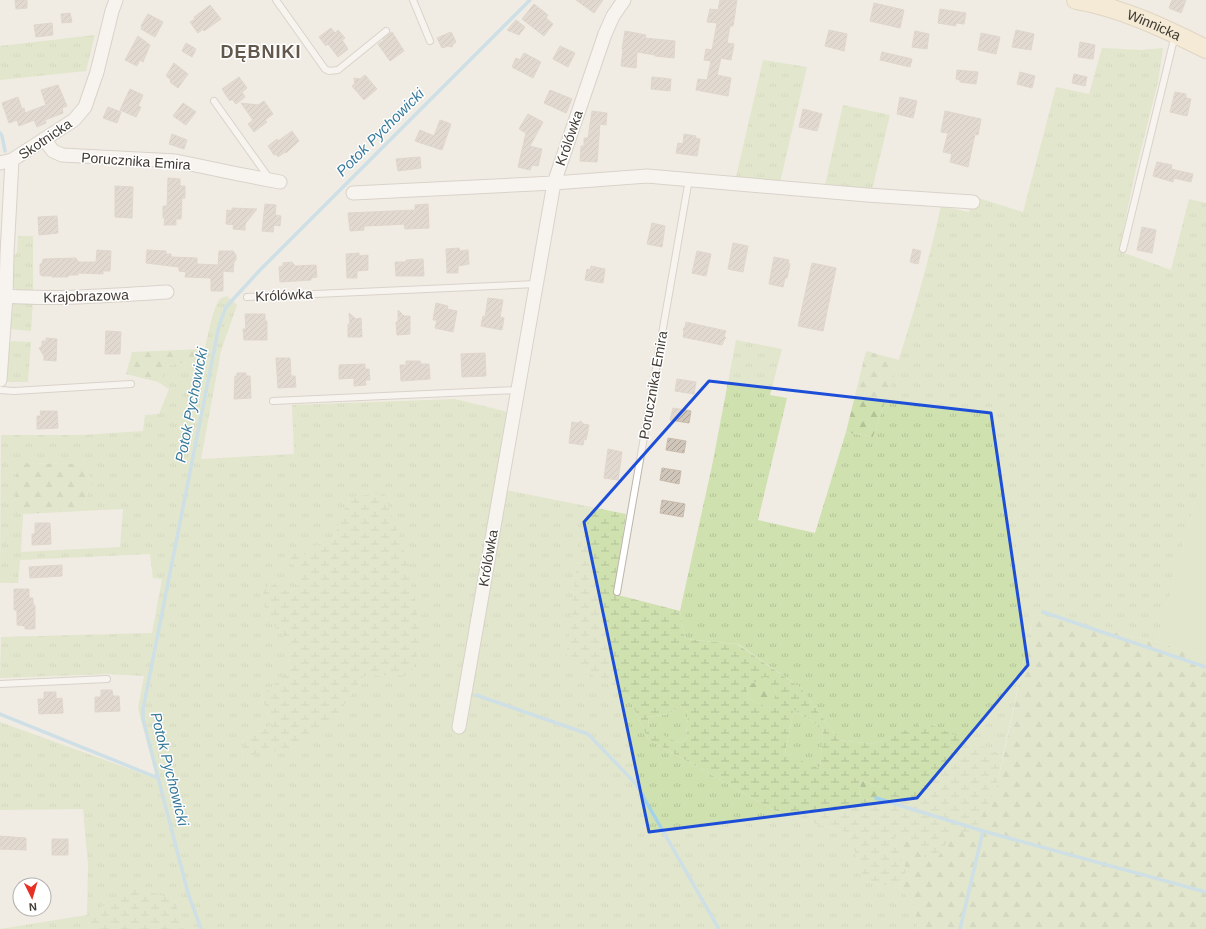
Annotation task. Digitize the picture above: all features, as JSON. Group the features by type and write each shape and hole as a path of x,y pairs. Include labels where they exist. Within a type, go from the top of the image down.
{"street":[{"name":"Skotnicka","path":"0,380 8,240 6,162 44,140 74,120 85,106 97,72 116,0"},
{"name":"Królówka","path":"459,727 554,183 605,34 613,16 624,0"},
{"name":"Winnicka","path":"1076,0 1106,7 1133,16 1206,49"},
{"name":"Porucznika Emira","path":"44,140 54,151 62,155 176,160 275,181"},
{"path":"353,193 554,183 647,176 825,192 972,202"},
{"name":"Krajobrazowa","path":"6,296 32,298 167,292"}],"lane":[{"path":"276,0 325,69 329,71 338,70 386,31"},
{"path":"413,0 430,41"},
{"path":"1123,249 1175,34"},
{"path":"214,101 275,181"},
{"name":"Porucznika Emira","path":"617,592 689,179"},
{"name":"Królówka","path":"246,297 537,284"},
{"path":"0,390 14,391 131,384"},
{"path":"273,401 518,390"},
{"path":"0,684 107,679"}],"highlighted area":[{"path":"709,381 991,413 1028,665 917,798 649,832 584,522"}],"green space":[{"path":"95,35 86,71 0,80 0,46"},
{"path":"1102,48 1141,50 1163,48 1158,82 1135,173 1119,251 1171,270 1189,199 1206,203 1206,461 1157,642 1034,614 1003,755 924,723 873,744 839,740 801,688 738,644 685,639 680,611 712,466 736,340 782,349 770,395 787,398 758,520 815,533 846,432 873,437 910,322 927,264 941,206 969,212 972,196 1023,212 1056,87 1089,94"},
{"path":"763,60 807,67 780,182 736,177"},
{"path":"843,105 890,115 872,190 825,185"},
{"path":"18,236 33,236 33,293 19,292 13,286 12,252 14,255 17,253"},
{"path":"227,296 237,305 221,351 201,459 294,454 292,405 455,399 508,412 505,490 591,507 576,570 567,660 628,696 648,739 781,814 849,833 864,881 899,888 914,903 918,929 184,929 175,900 87,915 88,865 83,809 0,810 0,722 152,777 155,773 138,708 144,676 109,674 0,678 1,637 152,633 162,579 153,578 150,554 20,560 18,583 0,583 1,435 83,435 143,431 145,415 159,414 169,389 158,382 169,365 202,360 215,309 221,298","holes":["84,459 92,484 89,488 82,511 123,509 120,547 21,552 23,514 13,512 10,503 16,499 22,463 73,464","349,497 364,676 338,714 242,758 244,736 273,725 261,697 289,671 290,642 266,618 283,590 296,588 302,574 291,562 282,560 330,549"]},
{"path":"33,301 31,331 10,329 13,304 16,302"},
{"path":"12,341 31,342 28,382 4,382 6,345"},
{"path":"205,349 202,360 169,365 158,382 126,374 132,352"},
{"path":"866,351 899,360 873,437 846,432"},
{"path":"84,459 92,484 89,488 82,511 23,514 13,512 10,503 16,499 14,480 22,463 73,464"},
{"path":"1206,461 1206,658 1157,642"},
{"path":"384,493 410,567 422,643 410,675 364,676 338,714 297,747 242,758 244,736 273,725 261,697 289,670 290,642 266,618 263,593 271,581 283,590 296,588 302,574 291,562 281,561 290,549 306,555 316,544 330,548 349,497"},
{"path":"591,507 626,514 614,594 680,611 685,639 737,644 801,688 839,740 873,744 924,722 1003,755 997,786 973,834 954,830 937,859 922,857 909,837 895,837 906,871 899,888 864,881 849,833 781,814 648,739 628,696 566,660 576,570","holes":["766,676 776,693 771,709 748,698 747,687","679,706 688,712 686,739 679,743 649,728 648,717 669,714","794,710 823,728 820,769 785,753","861,780 885,790 879,803 859,797"]},
{"path":"1034,614 1157,642 1206,658 1206,929 918,929 914,903 899,888 906,871 895,837 909,837 922,857 954,830 997,786"},
{"path":"766,675 776,693 772,710 748,698 747,687"},
{"path":"679,706 688,712 686,739 679,743 649,729 648,717 669,714"},
{"path":"794,710 823,728 820,770 785,753"},
{"path":"861,780 885,790 879,803 859,797"},
{"path":"136,887 175,900 184,929 90,929 87,915"},
{"path":"87,915 90,929 0,929"}],"building":[{"path":"15,0 27,0 27,8 16,9"},
{"path":"576,0 603,0 594,13"},
{"path":"720,0 737,0 733,26 730,26 727,43 734,44 731,60 721,58 717,75 731,78 728,96 696,90 698,79 707,80 711,61 704,60 706,49 712,50 717,23 707,22 710,9 718,10"},
{"path":"1172,0 1186,0 1181,13 1169,8"},
{"path":"874,3 904,10 900,28 870,21"},
{"path":"534,4 548,15 546,18 553,24 544,36 522,19"},
{"path":"210,5 221,19 204,31 203,29 198,33 190,22 195,19 194,17"},
{"path":"940,9 966,13 964,24 956,23 956,26 938,23"},
{"path":"70,13 72,22 62,23 61,14"},
{"path":"148,14 163,22 155,37 141,29 141,26"},
{"path":"516,20 525,27 519,35 507,30"},
{"path":"52,23 53,35 36,37 34,25"},
{"path":"331,28 335,33 338,30 345,38 342,40 348,49 338,57 328,44 326,46 319,37"},
{"path":"829,30 847,34 844,51 825,46"},
{"path":"1016,30 1034,34 1031,50 1012,47"},
{"path":"625,31 646,35 645,38 675,41 674,58 637,52 636,68 621,66"},
{"path":"915,31 929,34 927,49 912,47"},
{"path":"392,32 404,51 390,61 378,44"},
{"path":"451,32 456,42 452,47 448,46 442,48 437,38"},
{"path":"981,33 1000,37 996,54 978,50"},
{"path":"138,36 150,45 143,62 140,60 137,66 125,60"},
{"path":"1080,42 1095,45 1093,59 1078,57"},
{"path":"186,43 196,49 192,57 182,51"},
{"path":"560,46 575,53 568,67 553,59"},
{"path":"882,52 912,59 910,67 880,60"},
{"path":"524,53 541,62 533,78 512,67 516,58 520,60"},
{"path":"174,63 188,74 178,88 170,82 171,80 166,76"},
{"path":"957,70 978,72 976,84 960,82 960,80 956,79"},
{"path":"1020,72 1035,76 1032,88 1017,84"},
{"path":"1074,74 1087,77 1085,86 1072,83"},
{"path":"365,75 377,89 364,100 352,86 355,84 354,78 360,79"},
{"path":"239,77 247,88 242,92 245,97 236,104 232,99 230,101 222,89"},
{"path":"652,77 671,79 670,91 651,89"},
{"path":"58,85 67,106 62,108 63,113 45,120 46,123 37,127 34,120 19,126 17,120 9,123 2,103 18,97 25,113 46,105 41,90"},
{"path":"130,89 143,95 138,106 141,107 136,117 120,110"},
{"path":"550,90 572,99 566,113 544,103"},
{"path":"1175,92 1186,94 1186,98 1191,99 1187,116 1170,112"},
{"path":"900,97 917,101 913,118 897,114"},
{"path":"264,101 273,114 265,120 267,122 254,132 248,124 253,120 241,103 258,105"},
{"path":"183,103 196,112 186,125 173,116"},
{"path":"108,107 121,112 117,123 103,118"},
{"path":"803,109 822,114 817,131 799,127"},
{"path":"592,111 607,113 606,125 600,124 597,162 580,161 581,146 584,146 584,138 588,138"},
{"path":"945,111 981,119 978,135 975,134 968,167 950,162 952,154 943,152 948,133 941,132"},
{"path":"528,114 543,122 530,146 542,149 538,166 532,165 530,170 518,167 526,133 519,129"},
{"path":"440,120 451,124 442,150 415,141 420,130 434,136"},
{"path":"292,131 299,141 286,153 285,152 278,157 276,154 274,155 268,146"},
{"path":"172,134 187,140 184,149 169,144"},
{"path":"684,134 696,136 695,138 700,139 697,156 676,153 678,143 683,144"},
{"path":"420,157 421,168 398,171 396,159"},
{"path":"1157,162 1172,165 1171,169 1193,174 1191,182 1174,178 1173,182 1153,176"},
{"path":"168,178 180,179 180,186 185,186 185,198 182,198 181,219 176,219 176,225 164,225 165,218 163,218 163,206 167,206"},
{"path":"115,186 133,187 132,218 115,217"},
{"path":"265,204 276,205 275,215 281,216 280,226 274,225 273,232 262,231"},
{"path":"428,204 429,228 405,229 404,224 364,226 364,230 350,231 348,213 415,210 415,205"},
{"path":"232,208 257,209 245,224 245,230 233,229 234,225 226,224 227,210 232,211"},
{"path":"57,216 58,233 39,235 38,217"},
{"path":"652,223 665,226 662,247 647,244"},
{"path":"1142,227 1156,230 1152,253 1137,250"},
{"path":"733,243 748,246 743,272 728,269"},
{"path":"459,248 460,251 468,250 469,264 458,266 458,273 447,273 446,249"},
{"path":"913,249 921,251 918,264 910,262"},
{"path":"97,250 111,251 110,271 103,271 103,274 78,273 78,275 69,275 68,277 40,275 40,264 42,264 43,259 76,258 78,262 96,262"},
{"path":"147,250 166,251 166,254 171,254 171,257 197,258 197,264 218,265 219,251 233,251 236,255 236,260 234,262 233,272 223,271 223,291 211,291 211,278 185,277 186,272 179,271 179,267 146,263"},
{"path":"697,251 711,254 706,276 692,273"},
{"path":"359,253 359,256 368,255 368,270 357,271 357,278 347,278 346,254"},
{"path":"774,257 789,260 788,263 790,264 787,278 785,278 783,287 769,284"},
{"path":"423,259 424,276 396,276 395,262"},
{"path":"292,262 295,266 316,265 317,277 311,278 311,280 280,282 279,267 283,266 283,263"},
{"path":"812,263 836,268 823,331 798,326"},
{"path":"591,266 605,269 603,283 585,280 587,269 590,270"},
{"path":"488,298 503,300 500,317 504,318 502,330 481,326 483,316 485,317"},
{"path":"436,303 448,306 447,309 457,311 453,332 435,328 437,320 433,320"},
{"path":"398,310 404,316 410,316 410,334 397,335 396,322 398,322"},
{"path":"349,313 356,319 361,318 362,337 348,337 348,324 350,324"},
{"path":"245,314 265,314 265,321 267,321 267,340 244,340 243,329 246,329"},
{"path":"686,322 726,331 724,336 726,338 722,345 683,337 683,329"},
{"path":"106,331 121,332 120,354 105,354"},
{"path":"46,338 57,339 56,361 44,360 44,356 39,348 42,346 42,341 46,341"},
{"path":"485,353 486,376 462,377 461,354"},
{"path":"276,358 290,358 291,376 295,376 296,387 278,388"},
{"path":"406,361 420,361 421,364 429,364 430,379 401,381 400,365 406,365"},
{"path":"365,364 365,369 369,369 370,380 365,380 366,385 354,386 354,378 339,379 339,365"},
{"path":"237,373 246,373 246,376 250,376 251,398 234,399 235,376 237,376"},
{"path":"677,379 696,382 694,394 675,391"},
{"path":"673,408 691,411 689,423 670,420"},
{"path":"40,411 57,411 58,428 37,429 37,416 41,416"},
{"path":"581,421 583,424 589,425 586,440 584,439 583,445 569,443 572,422 578,423"},
{"path":"668,438 686,441 684,453 666,450"},
{"path":"608,449 622,452 618,480 604,478"},
{"path":"662,468 681,471 679,484 660,480"},
{"path":"662,500 685,504 683,517 660,513"},
{"path":"35,523 50,523 51,544 32,545 32,534 35,534"},
{"path":"62,565 62,576 30,578 29,567"},
{"path":"14,589 29,589 29,598 33,598 33,605 35,605 35,629 25,629 25,626 17,625 17,610 14,610"},
{"path":"101,690 112,690 113,696 119,696 120,711 95,712 95,697 101,697"},
{"path":"44,692 56,692 56,699 62,698 63,713 39,714 38,699 44,699"},
{"path":"0,836 26,838 26,850 0,849"},
{"path":"52,839 68,839 68,855 52,855"}],"waterway":[{"name":"Potok Pychowicki","path":"201,929 188,893 143,719 143,709 219,326 226,307 260,270 530,0"},
{"path":"0,133 5,151"},
{"path":"1043,612 1206,667"},
{"path":"476,695 588,734 636,784 719,929"},
{"path":"0,714 158,778"},
{"path":"876,798 983,831 1206,892"},
{"path":"960,929 983,831"}],"district":[{"name":"DĘBNIKI","path":"261,52"}]}
